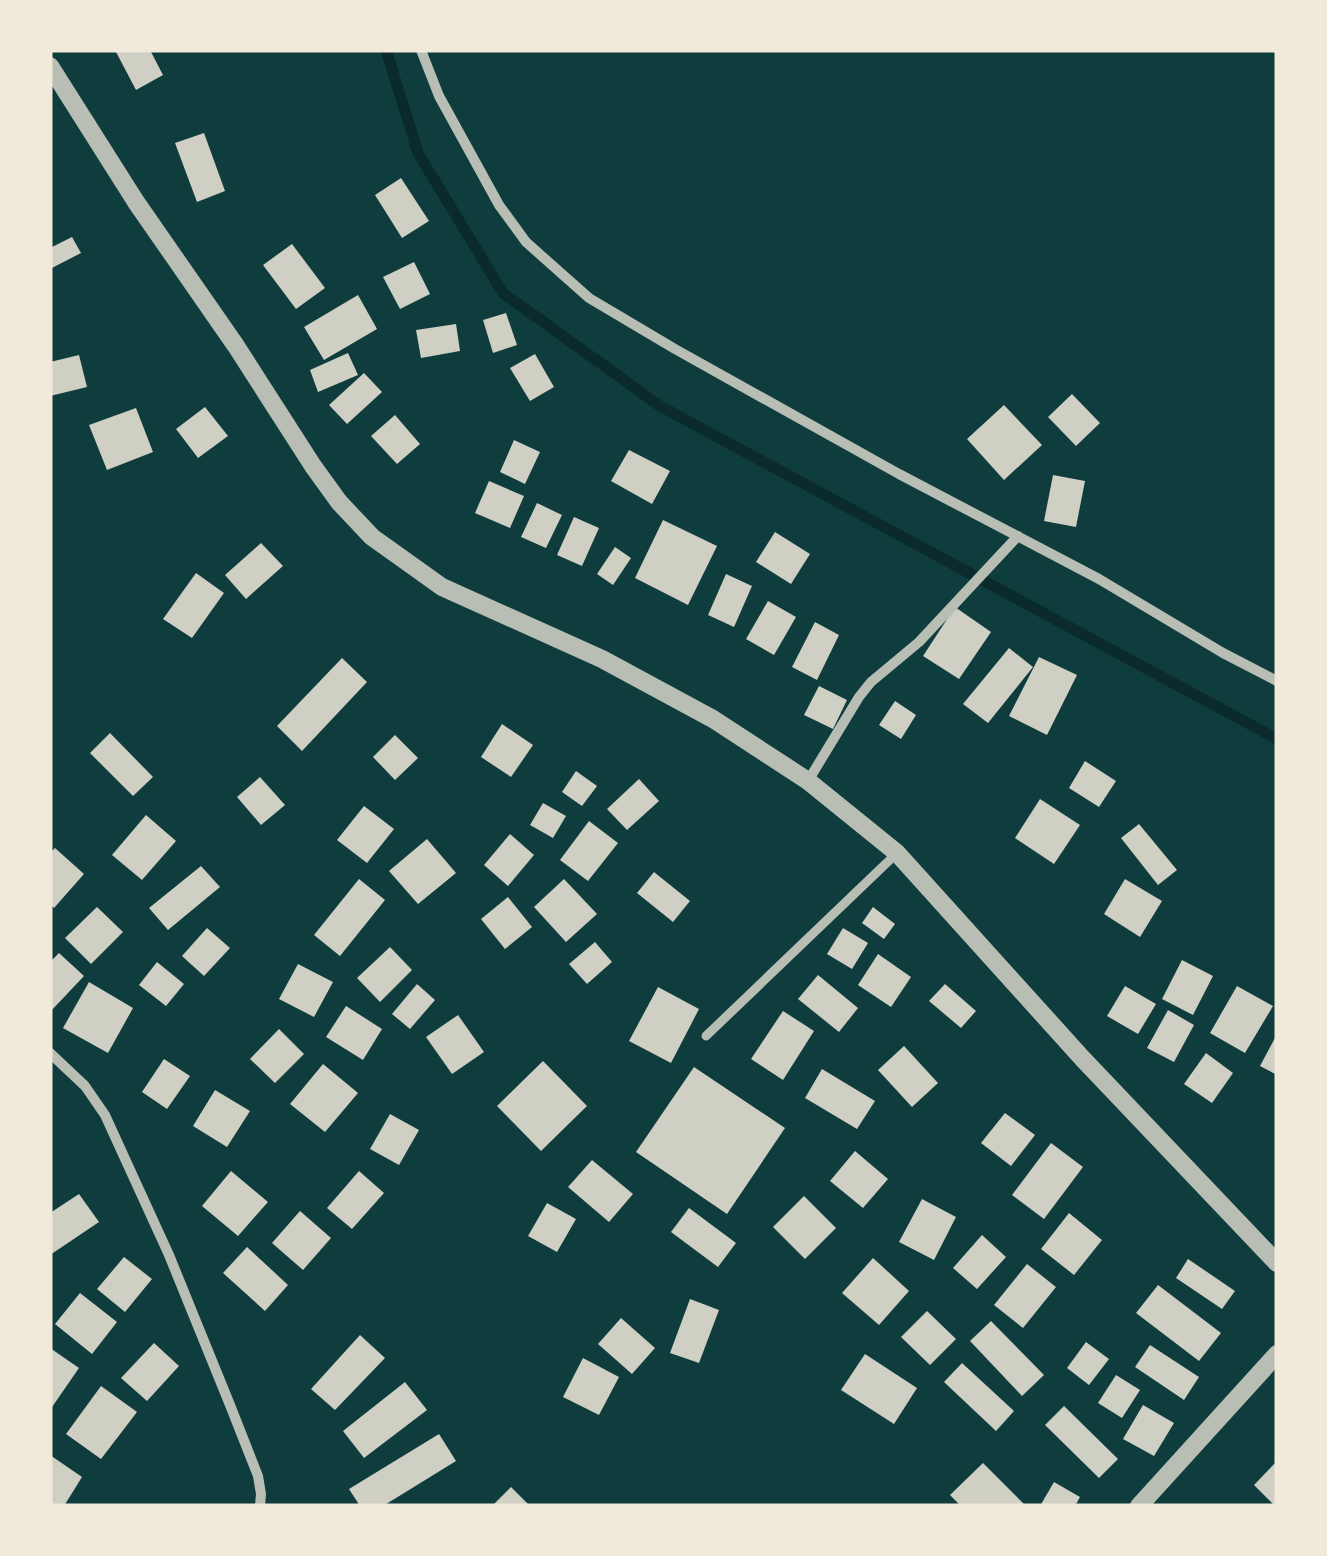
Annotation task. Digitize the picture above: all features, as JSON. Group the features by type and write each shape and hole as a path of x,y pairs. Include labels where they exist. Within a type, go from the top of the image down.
{"street":[{"path":"422,50 439,96 499,205 526,242 589,298 675,350 1277,681"},
{"path":"50,66 313,466 339,502 372,537 442,586 602,659 712,719 808,781 897,853 1082,1058 1277,1263"},
{"path":"808,781 871,682 920,642 1018,536"},
{"path":"706,1036 897,853"},
{"path":"50,1052 85,1086 105,1115 170,1255 251,1458 261,1494 260,1506"},
{"path":"1138,1506 1276,1359"}],"building":[{"path":"115,50 150,50 163,75 136,90"},
{"path":"204,133 225,191 197,202 175,143"},
{"path":"401,178 429,221 402,238 375,195"},
{"path":"72,237 81,253 50,269 50,248"},
{"path":"292,244 325,288 296,309 263,265"},
{"path":"414,262 430,294 400,309 383,277"},
{"path":"358,295 377,329 324,360 304,327"},
{"path":"506,313 517,345 493,353 483,320"},
{"path":"456,324 460,351 421,358 416,330"},
{"path":"348,353 358,375 318,392 310,370"},
{"path":"535,354 554,387 530,401 510,368"},
{"path":"79,355 87,387 50,396 50,362"},
{"path":"364,373 382,392 347,424 329,405"},
{"path":"1072,394 1100,423 1076,446 1048,417"},
{"path":"1004,405 1042,445 1004,480 967,439"},
{"path":"205,407 228,436 198,458 176,429"},
{"path":"136,408 153,452 107,470 89,425"},
{"path":"395,415 420,444 397,464 371,436"},
{"path":"514,440 540,452 525,484 500,472"},
{"path":"629,450 670,471 652,504 611,481"},
{"path":"1053,475 1085,481 1076,527 1044,521"},
{"path":"489,481 524,496 510,528 475,513"},
{"path":"537,503 562,515 546,548 521,537"},
{"path":"574,517 599,528 582,566 557,555"},
{"path":"663,520 717,546 688,605 635,578"},
{"path":"775,532 810,554 791,584 756,562"},
{"path":"261,543 283,566 246,599 225,575"},
{"path":"615,547 631,558 613,585 597,574"},
{"path":"196,573 224,593 192,638 163,619"},
{"path":"726,574 752,586 734,627 708,615"},
{"path":"768,601 796,617 774,655 746,639"},
{"path":"955,607 991,632 959,679 923,656"},
{"path":"815,622 839,635 817,680 792,667"},
{"path":"1009,648 1033,667 988,723 963,704"},
{"path":"1039,657 1077,675 1047,735 1009,716"},
{"path":"342,658 367,682 302,751 277,726"},
{"path":"819,686 847,700 833,729 804,715"},
{"path":"895,701 916,715 901,739 879,725"},
{"path":"502,724 533,745 511,777 481,757"},
{"path":"110,733 153,777 133,796 90,753"},
{"path":"395,735 418,758 395,780 373,757"},
{"path":"1085,761 1116,781 1099,807 1069,788"},
{"path":"576,771 597,786 582,806 562,792"},
{"path":"260,777 285,805 261,825 237,797"},
{"path":"639,779 659,801 627,830 607,809"},
{"path":"1040,799 1080,825 1054,864 1015,838"},
{"path":"543,803 566,816 553,838 530,825"},
{"path":"364,806 394,829 367,863 337,840"},
{"path":"146,815 176,841 142,880 112,855"},
{"path":"589,821 618,843 588,881 560,860"},
{"path":"1139,824 1177,870 1158,885 1121,838"},
{"path":"510,834 534,855 508,886 484,865"},
{"path":"427,839 456,873 418,904 389,871"},
{"path":"55,848 84,874 54,908 50,904 50,853"},
{"path":"201,866 220,887 168,930 149,908"},
{"path":"654,872 690,901 673,922 637,893"},
{"path":"359,879 385,900 340,956 314,935"},
{"path":"564,879 597,914 566,942 534,907"},
{"path":"1125,879 1162,901 1140,937 1104,914"},
{"path":"508,897 532,927 505,949 481,919"},
{"path":"97,907 123,932 91,964 65,938"},
{"path":"873,907 895,924 884,939 862,923"},
{"path":"207,928 230,948 204,976 182,956"},
{"path":"843,928 868,943 852,969 827,954"},
{"path":"595,942 612,962 587,984 569,964"},
{"path":"390,947 412,970 380,1002 357,978"},
{"path":"59,953 84,976 50,1012 50,962"},
{"path":"878,954 911,977 891,1007 858,985"},
{"path":"1182,960 1213,976 1193,1015 1162,999"},
{"path":"157,962 184,984 166,1006 139,985"},
{"path":"298,964 333,982 314,1017 279,999"},
{"path":"818,975 858,1008 839,1032 798,999"},
{"path":"89,982 133,1008 108,1053 63,1028"},
{"path":"417,984 435,1000 410,1029 392,1014"},
{"path":"945,984 976,1011 961,1028 929,1001"},
{"path":"1125,986 1156,1004 1138,1034 1107,1016"},
{"path":"1237,986 1273,1006 1245,1053 1210,1033"},
{"path":"658,987 699,1009 671,1063 629,1041"},
{"path":"346,1006 382,1029 363,1060 326,1037"},
{"path":"1168,1010 1194,1025 1174,1062 1147,1048"},
{"path":"783,1011 814,1031 783,1080 751,1059"},
{"path":"458,1015 484,1052 452,1074 426,1037"},
{"path":"279,1029 304,1054 275,1083 250,1059"},
{"path":"1277,1034 1277,1075 1260,1066"},
{"path":"904,1046 938,1083 912,1107 878,1070"},
{"path":"1206,1053 1233,1073 1212,1103 1184,1084"},
{"path":"164,1059 190,1076 167,1109 142,1092"},
{"path":"543,1061 587,1106 541,1151 497,1106"},
{"path":"323,1064 358,1093 325,1132 290,1104"},
{"path":"694,1067 785,1128 727,1214 636,1152"},
{"path":"822,1069 875,1101 857,1129 805,1098"},
{"path":"215,1090 250,1111 227,1147 193,1126"},
{"path":"1005,1113 1035,1135 1011,1166 981,1143"},
{"path":"390,1114 419,1130 399,1165 370,1149"},
{"path":"1051,1143 1083,1167 1044,1219 1012,1195"},
{"path":"855,1151 888,1179 863,1208 830,1181"},
{"path":"592,1160 633,1194 609,1222 568,1187"},
{"path":"231,1171 268,1202 238,1236 202,1206"},
{"path":"359,1171 384,1193 352,1229 327,1208"},
{"path":"79,1194 99,1222 50,1255 50,1213"},
{"path":"804,1196 836,1228 805,1259 773,1227"},
{"path":"922,1199 956,1217 934,1260 899,1242"},
{"path":"547,1203 576,1219 557,1252 528,1236"},
{"path":"689,1208 736,1243 718,1267 671,1232"},
{"path":"300,1211 331,1238 303,1270 272,1243"},
{"path":"1069,1213 1102,1240 1074,1275 1041,1249"},
{"path":"982,1235 1006,1257 977,1289 953,1268"},
{"path":"247,1247 288,1285 265,1311 223,1273"},
{"path":"124,1257 152,1279 125,1312 97,1289"},
{"path":"873,1258 909,1291 879,1325 842,1293"},
{"path":"1188,1259 1235,1291 1222,1309 1176,1278"},
{"path":"1027,1264 1056,1287 1023,1328 994,1305"},
{"path":"1158,1285 1221,1333 1199,1361 1136,1313"},
{"path":"80,1293 117,1322 92,1354 55,1324"},
{"path":"690,1299 719,1310 699,1363 670,1353"},
{"path":"927,1311 956,1339 930,1365 901,1337"},
{"path":"621,1318 655,1348 632,1374 598,1344"},
{"path":"991,1321 1044,1375 1022,1396 970,1341"},
{"path":"360,1335 385,1358 335,1410 311,1389"},
{"path":"1086,1342 1109,1359 1089,1385 1067,1368"},
{"path":"154,1343 179,1366 147,1401 121,1378"},
{"path":"1150,1345 1199,1377 1184,1400 1135,1367"},
{"path":"50,1348 79,1368 50,1410"},
{"path":"865,1354 917,1388 894,1424 841,1390"},
{"path":"583,1358 619,1377 599,1415 563,1397"},
{"path":"962,1363 1014,1411 996,1431 944,1382"},
{"path":"1116,1375 1140,1390 1122,1418 1098,1403"},
{"path":"405,1382 427,1410 364,1458 343,1431"},
{"path":"101,1386 137,1412 101,1459 66,1434"},
{"path":"1143,1405 1174,1423 1154,1456 1123,1439"},
{"path":"1064,1406 1118,1459 1099,1478 1045,1425"},
{"path":"439,1434 456,1461 383,1506 360,1506 349,1489"},
{"path":"50,1455 82,1477 64,1506 50,1506"},
{"path":"1277,1461 1277,1506 1275,1506 1254,1485"},
{"path":"983,1463 1026,1506 961,1506 950,1495"},
{"path":"1054,1482 1080,1497 1075,1506 1040,1506"},
{"path":"511,1487 530,1506 492,1506"}],"waterway":[{"path":"386,50 418,153 503,293 660,406 1277,739"}]}
